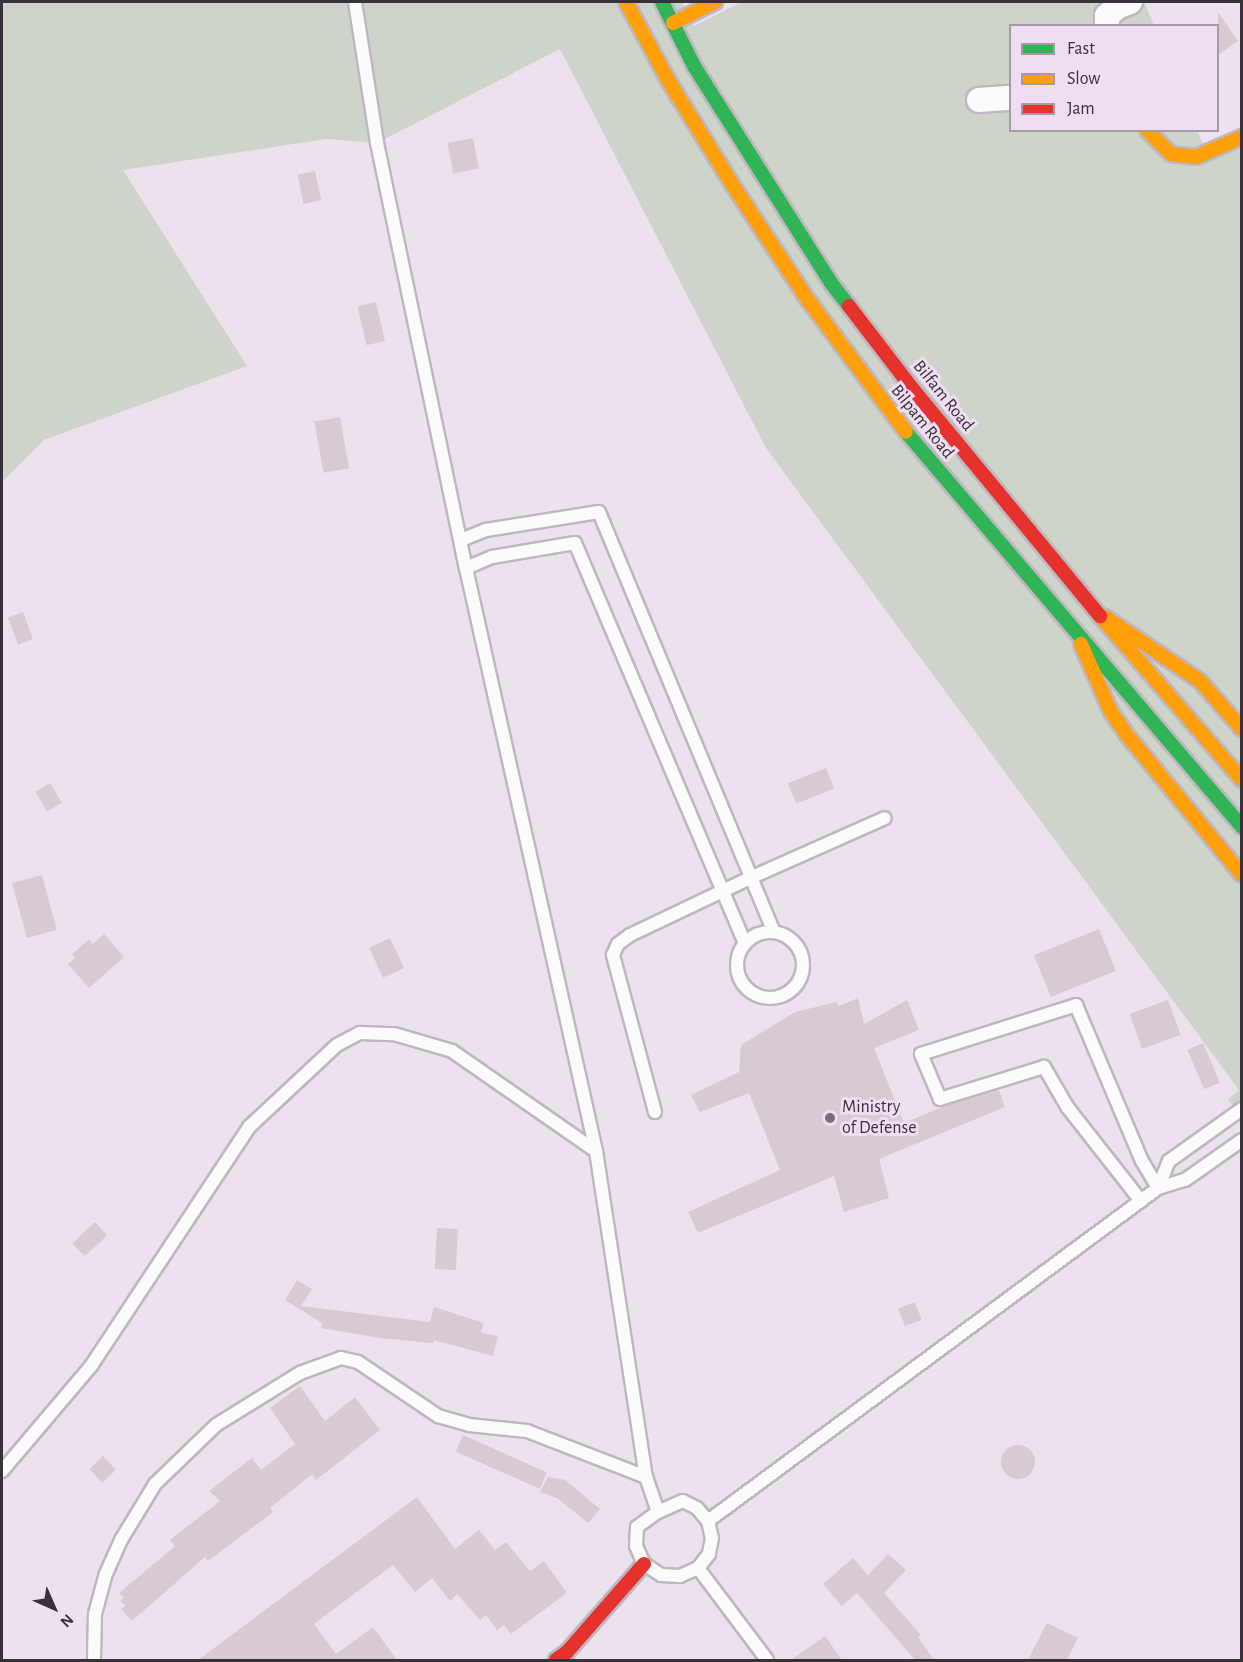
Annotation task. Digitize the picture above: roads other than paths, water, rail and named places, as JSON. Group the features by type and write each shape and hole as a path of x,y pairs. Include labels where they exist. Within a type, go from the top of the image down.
{"main road":[{"name":"Bilpam Road","path":"626,2 668,80 808,300 886,408 1242,827"},
{"name":"Bilfam Road","path":"662,2 694,66 831,283 912,388 1096,612 1242,780"},
{"path":"673,23 715,2"},
{"path":"1149,132 1171,154 1196,157 1242,137"},
{"path":"1096,612 1184,668 1200,681 1242,729"},
{"path":"1075,632 1111,711 1126,735 1242,875"},
{"path":"556,1660 567,1652 644,1564"}],"street":[{"path":"1107,24 1107,16 1117,7 1130,2"},
{"path":"979,100 1009,98"}],"lane":[{"path":"355,2 377,143 466,568 596,1151 646,1477 658,1512"},
{"path":"461,540 486,530 599,512 774,932"},
{"path":"466,568 492,557 575,543 745,943"},
{"path":"655,1112 639,1062 613,955 618,944 630,935 752,877 885,818"},
{"path":"774,932 789,937 797,945 803,966 796,986 778,998 756,996 740,981 736,970 737,958 745,943 757,933 774,932"},
{"path":"1141,1201 1068,1108 1044,1067 940,1100 921,1054 1076,1005 1142,1161 1158,1188"},
{"path":"2,1471 91,1366 249,1128 337,1046 352,1037 360,1033 394,1034 452,1051 596,1151"},
{"path":"1158,1188 1169,1161 1242,1109"},
{"path":"708,1521 1158,1188 1185,1180 1242,1140"},
{"path":"93,1660 95,1614 105,1576 121,1540 154,1484 216,1425 300,1373 340,1358 358,1362 438,1416 469,1425 527,1431 646,1477"},
{"path":"682,1502 697,1508 708,1521 712,1538 709,1554 698,1568 680,1576 661,1575 644,1564 636,1546 637,1527 658,1512 682,1502"},
{"path":"698,1568 767,1660"}],"place":[{"name":"Ministry of Defense","path":"830,1118"}]}
